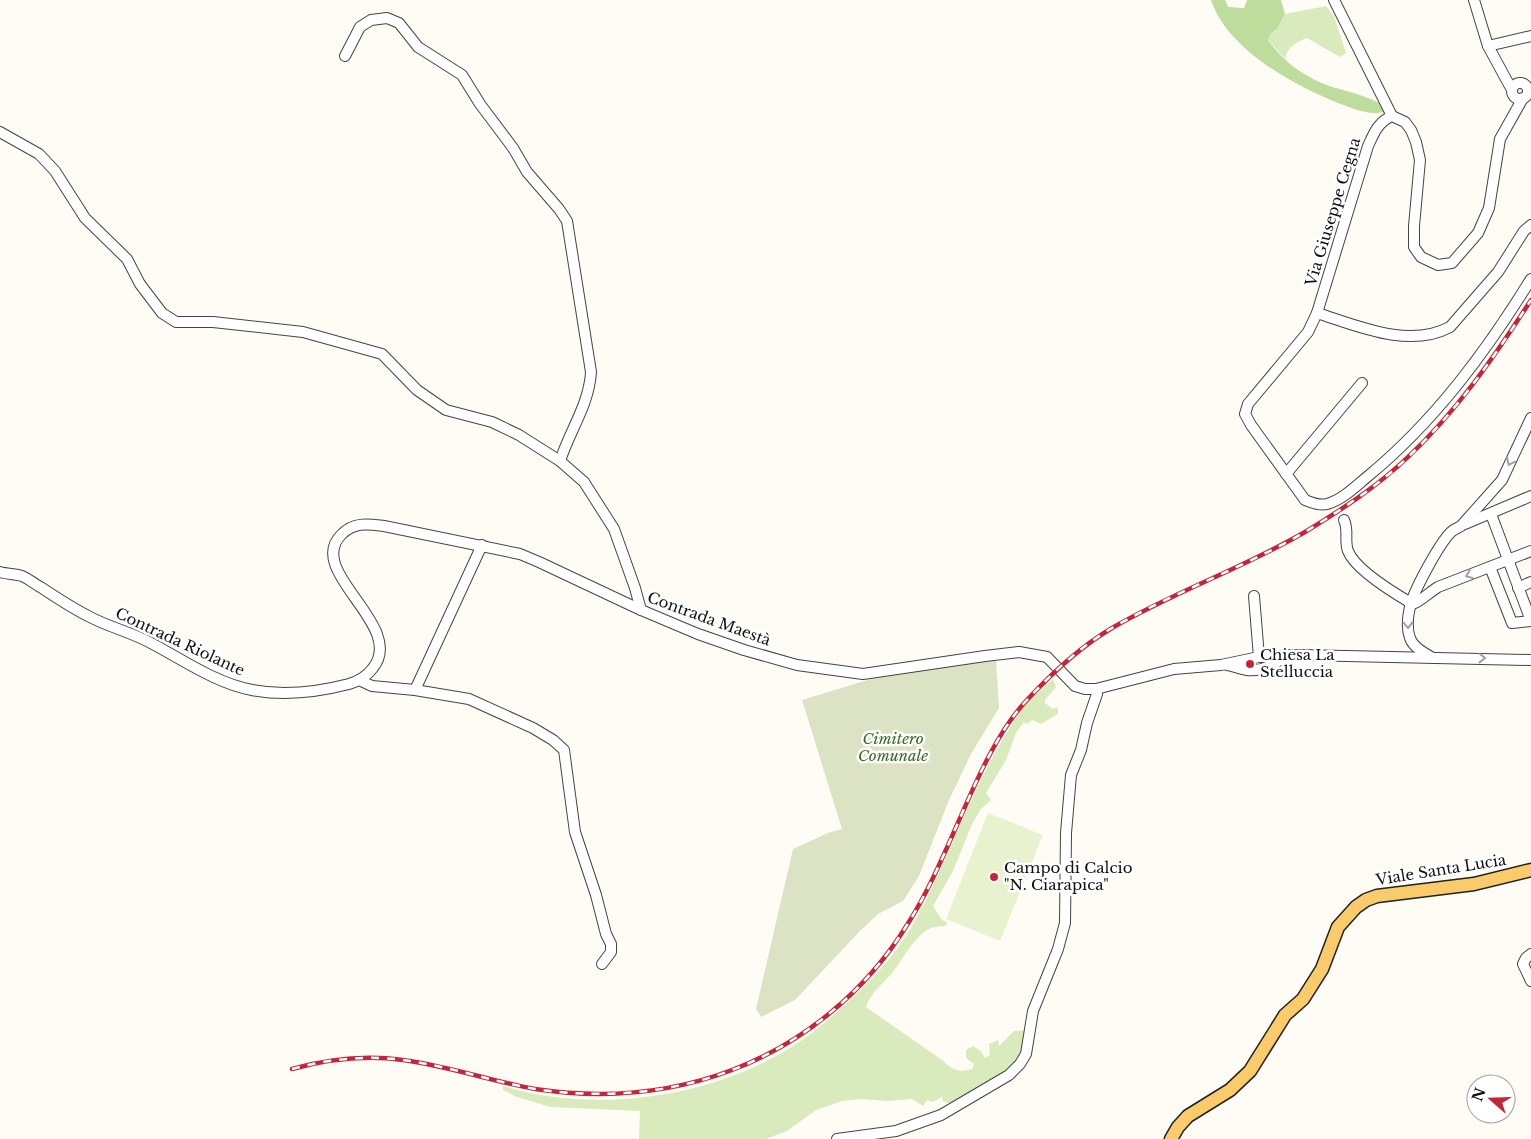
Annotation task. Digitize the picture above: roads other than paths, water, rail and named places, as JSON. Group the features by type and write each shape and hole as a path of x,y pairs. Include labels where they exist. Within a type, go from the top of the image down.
{"main road":[{"name":"Viale Santa Lucia","path":"1171,1139 1178,1127 1188,1116 1224,1094 1250,1072 1285,1015 1303,999 1322,969 1338,927 1356,907 1366,900 1377,896 1474,884 1531,870"}],"street":[{"path":"1334,0 1392,116 1405,122 1416,142 1420,160 1414,246 1421,257 1438,265 1452,263 1478,233 1489,208 1500,139 1510,119 1527,94"},
{"path":"1474,0 1488,46 1502,73 1519,99 1527,94"},
{"path":"345,56 360,27 371,20 387,18 399,23 418,47 462,75 480,104 513,148 527,172 559,209 566,221 591,372 586,401 560,461"},
{"path":"1488,46 1531,36"},
{"path":"1514,89 1524,84 1527,94"},
{"path":"1510,119 1514,89"},
{"name":"Via Giuseppe Cegna","path":"1286,474 1245,414 1248,404 1308,332 1317,314 1368,146 1375,130 1383,120 1392,116"},
{"path":"0,132 39,154 51,166 85,218 127,259 140,284 162,313 176,322 213,322 304,332 382,354 418,390 446,410 492,422 519,435 560,461 584,482 614,529 641,610"},
{"path":"1317,314 1374,332 1394,336 1440,333 1450,327 1498,272 1524,231 1531,225"},
{"path":"1362,383 1286,474 1305,500 1316,504 1326,504 1345,495 1389,459 1463,379 1491,341 1531,279"},
{"path":"1461,526 1502,480 1531,418"},
{"path":"1434,658 1424,653 1412,642 1407,628 1411,604 1444,541 1453,530 1531,496"},
{"path":"1490,567 1512,622 1531,621 1491,514"},
{"path":"1344,520 1347,550 1355,564 1411,604 1419,603 1427,594 1438,588 1531,551"},
{"name":"Contrada Riolante","path":"0,572 23,576 91,618 147,641 210,674 250,690 270,693 306,692 349,684 369,673 378,662 381,647 378,636 333,560 333,547 338,538 349,528 364,524 482,545 520,554 539,562"},
{"path":"415,690 482,545"},
{"name":"Contrada Maestà","path":"539,562 641,610 744,650 797,665 863,674 1019,652 1047,657 1075,686 1085,689 1096,689"},
{"path":"1518,588 1531,582"},
{"path":"1254,596 1258,657"},
{"path":"1399,657 1412,642"},
{"path":"1221,665 1247,670 1259,670 1274,665 1287,655"},
{"path":"837,1139 896,1132 941,1115 1008,1075 1020,1064 1026,1054 1033,1011 1058,949 1064,923 1066,833 1071,775 1081,750 1087,723 1097,694 1096,689 1174,669 1221,665 1258,657 1287,655 1531,660"},
{"path":"359,680 372,686 415,690 469,699 533,728 553,740 564,750 576,832 606,934 611,944 611,952 602,964"},
{"path":"1531,954 1523,964 1531,981"}],"railway":[{"path":"292,1069 347,1059 403,1060 535,1089 585,1094 610,1094 660,1089 708,1078 759,1059 784,1045 832,1012 873,971 891,949 928,889 996,743 1016,713 1046,680 1100,635 1160,603 1281,545 1305,532 1372,488 1408,457 1443,421 1489,362 1531,300"}],"place":[{"name":"Chiesa La Stelluccia","path":"1250,664"},
{"name":"Campo di Calcio \"N. Ciarapica\"","path":"994,877"}],"park label":[{"name":"Cimitero Comunale","path":"893,748"}]}
